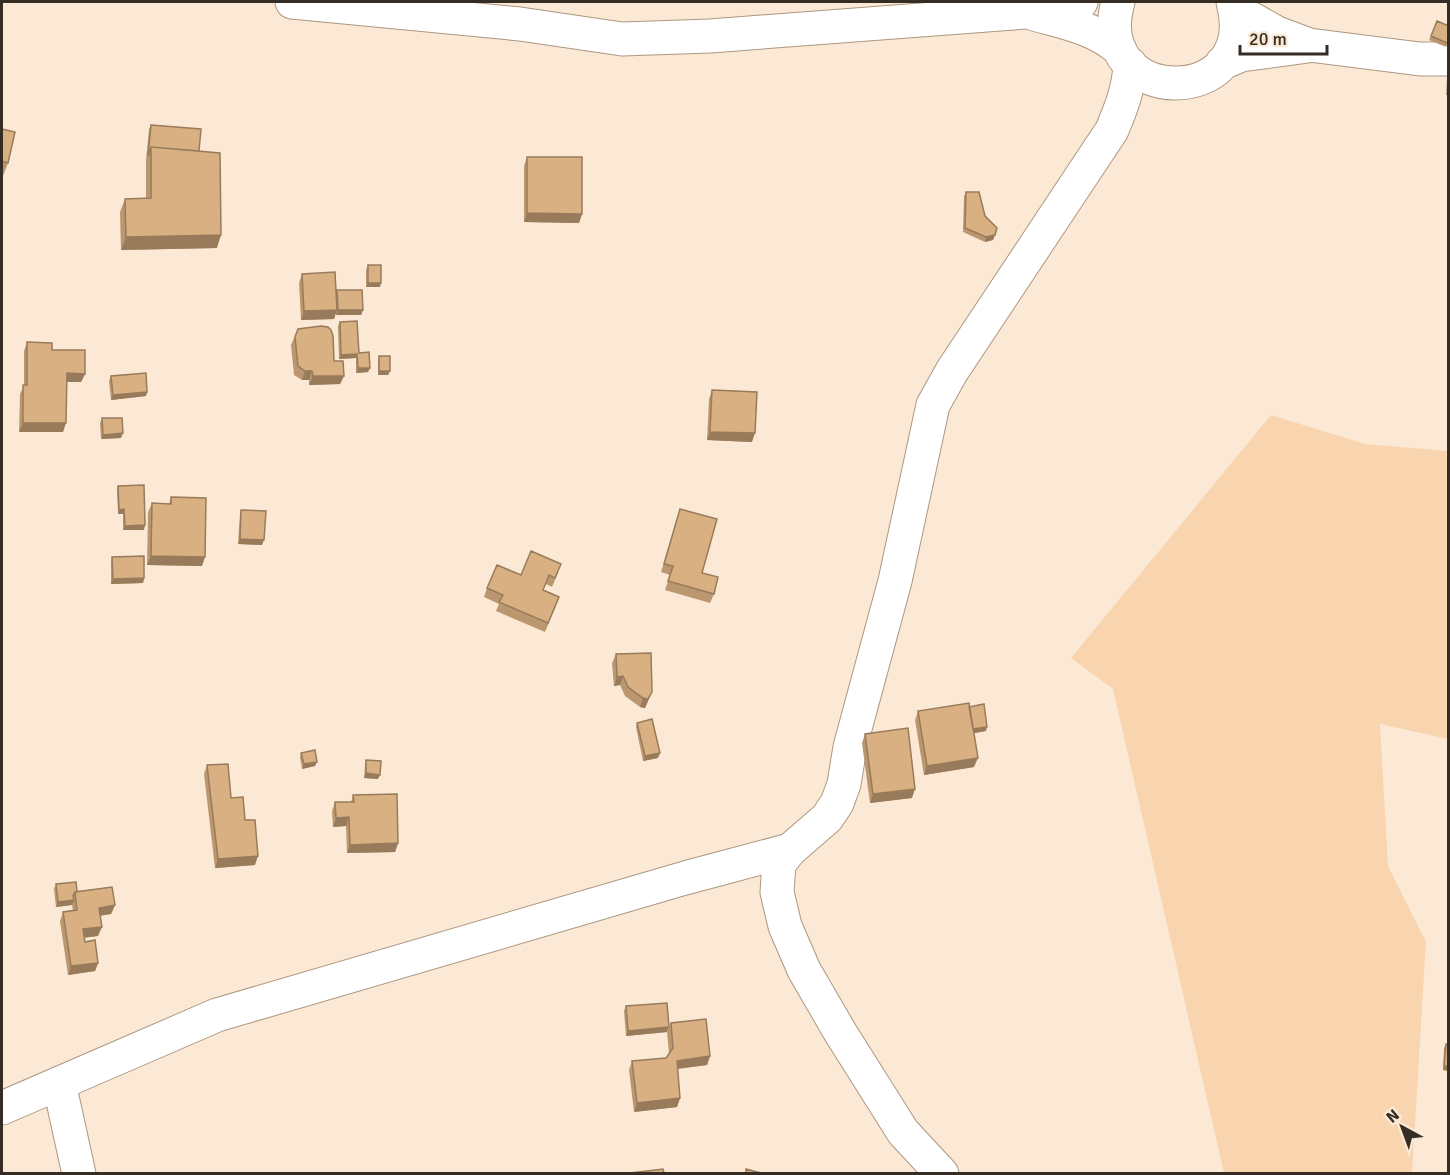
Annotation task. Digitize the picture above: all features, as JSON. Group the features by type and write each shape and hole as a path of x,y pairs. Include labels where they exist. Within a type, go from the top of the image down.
{"street":[{"path":"292,2 520,24 622,39 722,35 1026,12 1081,2"},
{"path":"942,1173 903,1132 804,970 785,927 777,892 779,864 790,850 827,818 837,803 844,784 850,747 895,581 933,405 952,370 1112,130 1123,103 1129,83 1125,57 1115,34 1114,17 1118,2"},
{"path":"1026,12 1080,27 1106,38 1143,75 1159,82 1176,84 1193,82 1209,75 1222,63 1231,49 1236,33 1237,17 1234,2"},
{"path":"1234,2 1247,16 1277,33 1310,45 1420,59 1449,60"},
{"path":"1222,63 1241,56 1310,45"},
{"path":"1112,130 1129,114 1176,84"},
{"path":"2,1108 217,1015 685,878 790,850"},
{"path":"59,1083 79,1173"}],"shaded area":[{"path":"1271,415 1365,444 1448,451 1448,739 1380,724 1388,866 1426,942 1412,1173 1224,1173 1113,689 1071,658"}],"building":[{"path":"1437,21 1449,26 1447,43 1431,36"},
{"path":"151,125 201,129 199,151 151,147 148,156"},
{"path":"2,129 15,132 8,163 2,161"},
{"path":"151,147 220,153 221,235 126,237 125,199 151,198"},
{"path":"527,157 582,157 582,214 527,213"},
{"path":"966,192 979,192 985,216 997,228 995,235 986,237 965,228"},
{"path":"368,265 381,265 381,283 368,283"},
{"path":"335,272 337,310 304,311 302,274"},
{"path":"337,290 362,290 363,310 338,310"},
{"path":"357,321 359,353 369,352 370,368 358,368 357,354 341,355 340,322"},
{"path":"321,326 331,330 334,361 343,361 344,376 313,376 312,371 305,371 298,366 295,337 298,329"},
{"path":"27,342 52,343 52,350 85,350 85,374 67,373 66,423 23,423 23,385 27,385"},
{"path":"379,356 390,356 390,371 379,371"},
{"path":"146,373 147,392 113,395 111,376"},
{"path":"712,390 757,392 755,433 710,432"},
{"path":"102,418 122,418 123,433 103,435"},
{"path":"144,485 145,525 125,526 124,509 119,510 118,486"},
{"path":"171,497 206,498 205,557 151,556 152,503 171,504"},
{"path":"680,509 717,519 702,573 718,577 714,594 668,581 673,566 664,564"},
{"path":"241,510 266,511 264,540 240,539"},
{"path":"531,551 561,564 555,578 549,575 543,590 559,597 548,623 499,602 503,595 487,588 497,565 521,575"},
{"path":"144,556 144,578 113,579 112,557"},
{"path":"651,653 652,692 648,699 628,687 623,676 617,677 616,654"},
{"path":"969,703 978,758 927,766 918,711"},
{"path":"984,704 987,727 973,729 969,707"},
{"path":"652,719 660,753 645,756 637,723"},
{"path":"908,728 915,789 873,794 865,734"},
{"path":"315,750 317,762 304,764 301,753"},
{"path":"366,760 381,761 380,775 366,773"},
{"path":"228,764 231,798 243,797 245,820 255,820 258,856 218,859 207,765"},
{"path":"397,794 398,843 350,845 349,817 336,818 335,802 354,802 353,795"},
{"path":"76,882 77,892 73,896 74,900 58,902 56,884"},
{"path":"112,887 115,905 99,908 102,927 83,929 85,942 95,940 98,963 71,966 63,912 77,910 75,892"},
{"path":"667,1003 669,1027 628,1031 626,1006"},
{"path":"706,1019 710,1056 677,1061 680,1098 637,1103 632,1061 666,1058 673,1048 671,1023"},
{"path":"1446,1044 1449,1044 1449,1066 1444,1066"},
{"path":"663,1169 664,1173 630,1173"},
{"path":"746,1169 761,1173 746,1173"}]}
